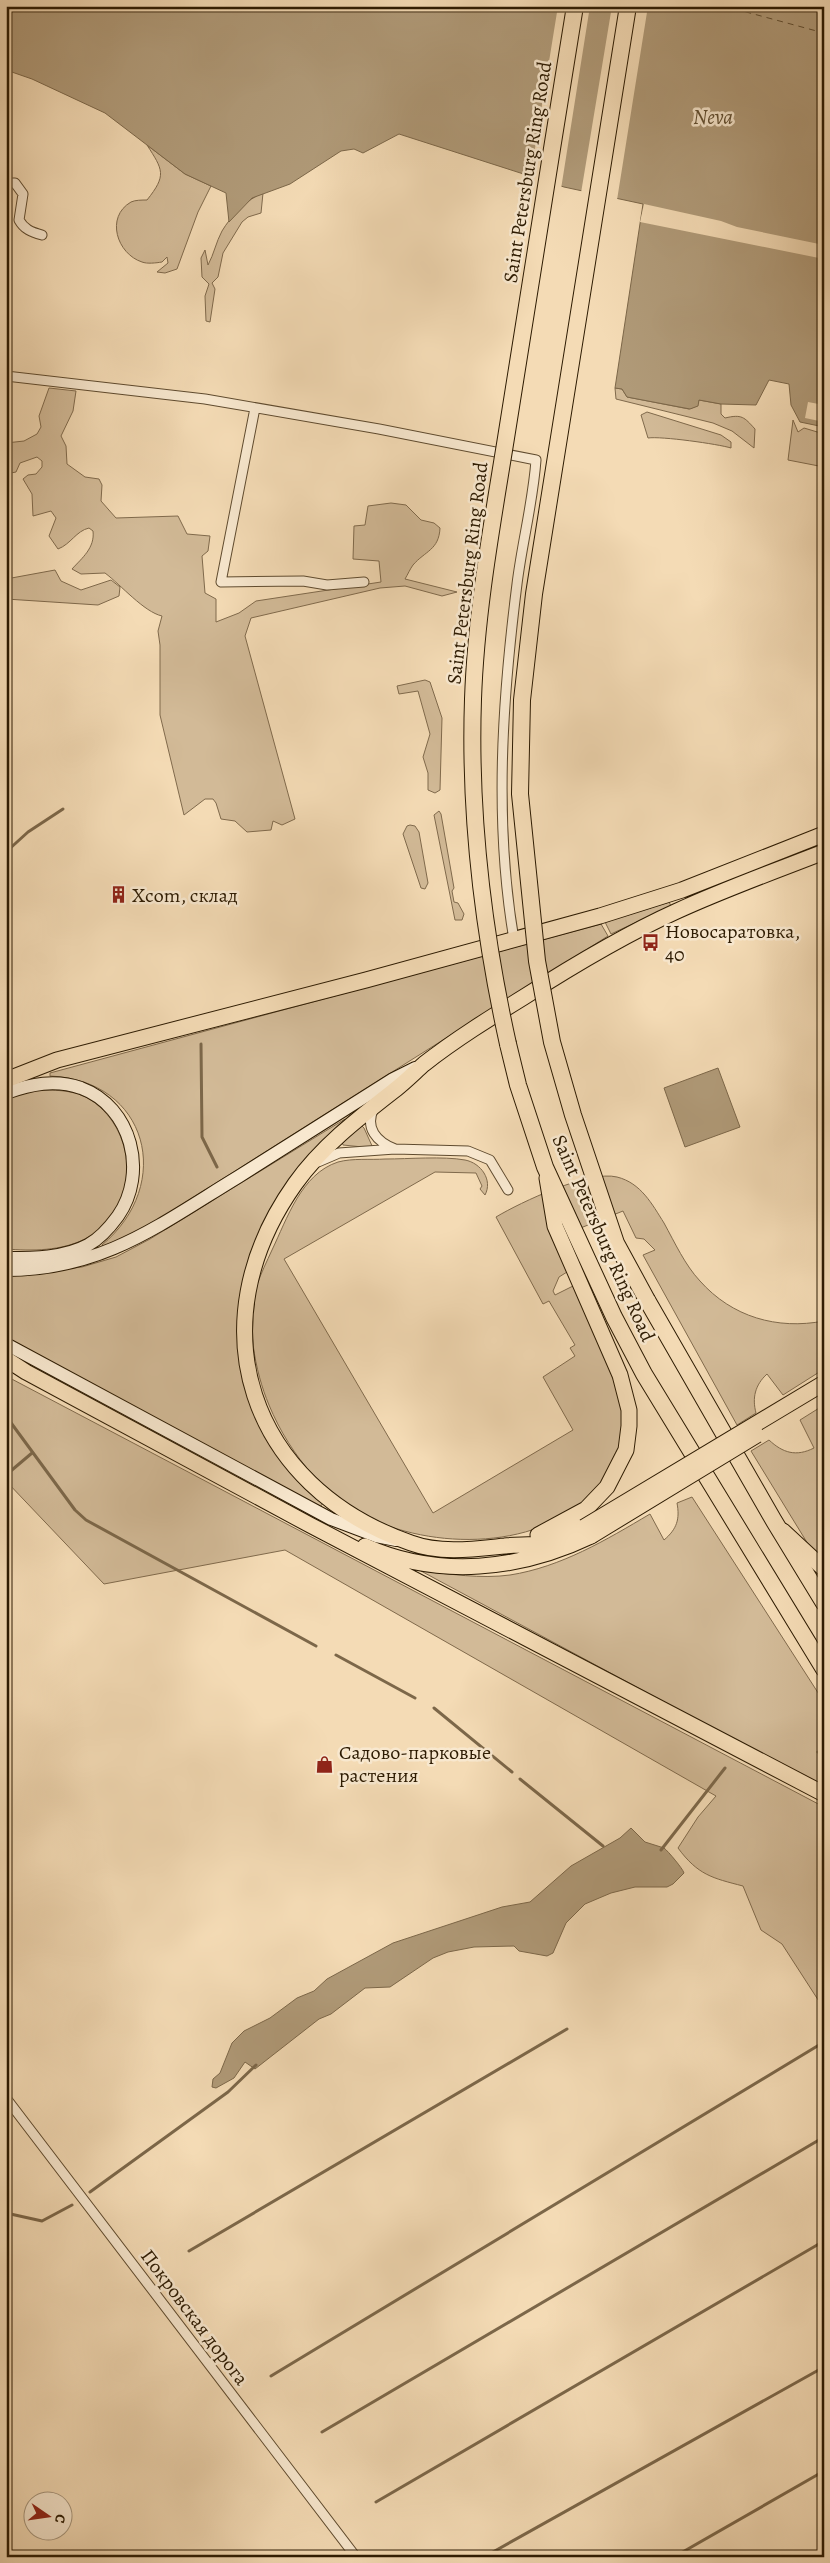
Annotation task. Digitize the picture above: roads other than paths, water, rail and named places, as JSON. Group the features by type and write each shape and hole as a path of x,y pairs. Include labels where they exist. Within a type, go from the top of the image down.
{"highway":[{"name":"Saint Petersburg Ring Road","path":"575,6 483,586 473,700 473,799 483,905 494,980 518,1085 545,1167 614,1317 644,1374 824,1669"},
{"name":"Saint Petersburg Ring Road","path":"628,6 534,594 522,700 520,794 537,961 552,1042 573,1115 616,1243 774,1522 824,1603"}],"main road":[{"path":"6,1072 575,924 682,890 824,834"},
{"path":"413,1544 358,1520 320,1493 302,1476 274,1436 259,1406 251,1381 245,1334 248,1286 263,1244 296,1182 355,1121 377,1102 424,1064 480,1024 591,955 680,910 824,852"},
{"path":"6,1080 57,1060"},
{"path":"6,1270 58,1266 95,1257 126,1244 393,1080 424,1064"},
{"path":"6,1093 46,1083 70,1085 91,1093 108,1106 124,1128 131,1144 134,1167 130,1192 123,1209 106,1232 98,1238 79,1249 60,1254 6,1258"},
{"path":"509,1545 548,1532 586,1509 607,1487 626,1450 629,1426 626,1393 555,1226 545,1167"},
{"path":"6,1344 331,1519 376,1536 413,1544 462,1550 541,1544 588,1531 824,1395"},
{"path":"6,1359 26,1372"},
{"path":"6,1363 310,1525 824,1794"},
{"path":"310,1525 333,1530 368,1547 424,1563 467,1568 520,1562 561,1550 588,1531 824,1383"},
{"path":"774,1522 824,1569"}],"street":[{"path":"6,182 15,183 23,194 19,220 21,223 32,232 42,235"},
{"path":"6,376 127,389 254,408 379,428 536,460 517,581 504,690 502,758 503,833 507,895 514,940"},
{"path":"254,408 221,582 303,581 327,585 364,582"},
{"path":"377,1102 370,1117 373,1135 377,1140 395,1149"},
{"path":"311,1166 339,1153 395,1149 468,1151 480,1154 490,1160 508,1190"},
{"name":"Покровская дорога","path":"6,2098 356,2557"}],"water":[{"name":"Neva","path":"6,6 824,6 824,427 800,422 791,405 789,384 769,380 756,405 721,404 699,400 698,406 690,409 627,397 622,389 615,388 643,204 564,187 399,134 363,153 354,149 341,151 290,184 252,198 229,222 226,193 185,174 105,113 32,79 6,70"},
{"path":"718,1068 740,1127 685,1147 664,1088"},
{"path":"631,1828 645,1842 664,1848 678,1864 684,1873 673,1884 667,1887 635,1887 611,1893 585,1904 566,1923 553,1953 547,1956 519,1951 514,1946 474,1947 448,1952 433,1958 390,1987 365,1988 331,2014 319,2019 255,2069 245,2062 234,2078 216,2088 212,2087 213,2079 220,2073 232,2043 244,2031 270,2018 297,1998 314,1991 327,1979 393,1943 502,1907 530,1902 571,1866 620,1838"}],"waterway":[{"path":"6,852 28,832 63,809"},
{"path":"201,1044 202,1137 217,1167"},
{"path":"6,1416 75,1510 86,1520 316,1646"},
{"path":"6,1475 32,1453"},
{"path":"336,1655 415,1698"},
{"path":"434,1708 512,1772"},
{"path":"818,1752 824,1751"},
{"path":"661,1850 725,1768"},
{"path":"520,1779 603,1846"},
{"path":"189,2251 567,2029"},
{"path":"271,2376 824,2042"},
{"path":"90,2192 228,2092 256,2065"},
{"path":"322,2432 824,2137"},
{"path":"6,2213 42,2221 72,2205"},
{"path":"376,2502 824,2241"},
{"path":"484,2557 824,2367"},
{"path":"674,2557 824,2471"}],"place":[{"name":"Xсom, склад","path":"118,895"},
{"name":"Новосаратовка, 40","path":"651,943"},
{"name":"Садово-парковые растения","path":"325,1764"}]}
